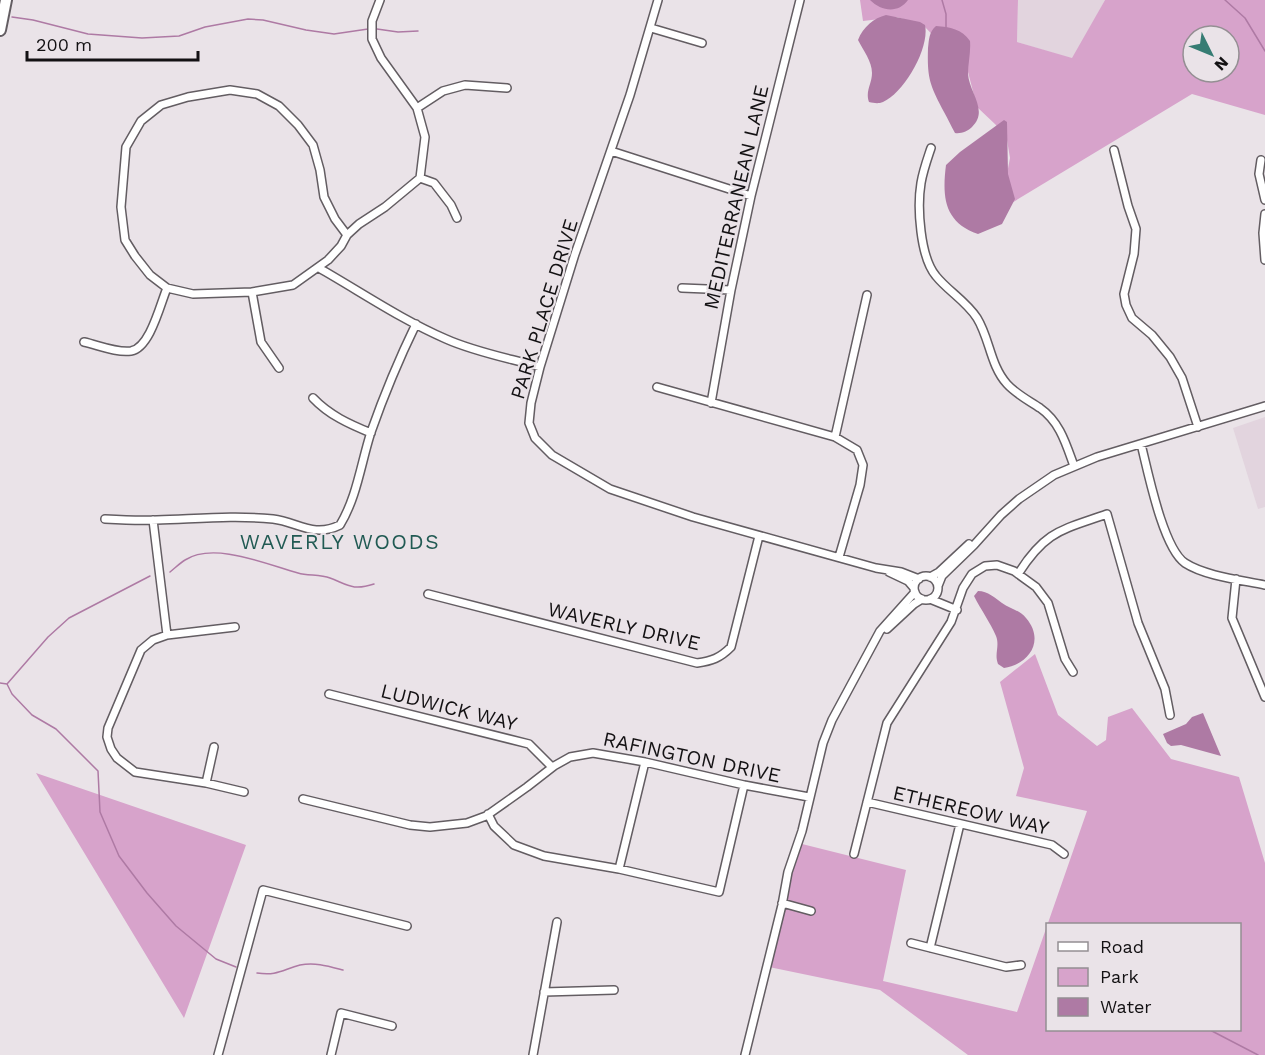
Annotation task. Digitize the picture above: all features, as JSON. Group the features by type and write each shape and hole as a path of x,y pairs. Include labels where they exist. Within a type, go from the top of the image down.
{"highway":[{"path":"0,30 6,0"}],"street":[{"path":"347,235 335,219 324,197 320,170 312,145 298,125 279,106 257,94 230,90 188,97 161,105 141,121 126,147 121,207 125,240 150,275 167,288 193,294 252,292 293,285 319,268 359,224 385,207 420,178 425,137 417,108 381,58 372,39 372,21 380,0"},
{"name":"PARK PLACE DRIVE","path":"658,0 651,28 540,367 531,403 529,423 535,438 552,454 610,489 682,514 886,570 901,572 919,579"},
{"name":"MEDITERRANEAN LANE","path":"711,403 731,290 800,0"},
{"path":"651,28 702,43"},
{"path":"417,108 443,92 465,85 507,88"},
{"path":"931,148 921,184 919,209 930,268 975,316 996,367 1006,383 1020,396 1044,411 1060,429 1074,465"},
{"path":"1114,150 1136,229 1134,254 1124,294 1126,305 1132,318 1152,335 1170,357 1182,378 1198,427"},
{"path":"611,151 752,196"},
{"path":"1261,160 1259,174 1265,200"},
{"path":"420,178 434,183 457,218"},
{"path":"1265,214 1263,233 1265,260"},
{"path":"319,268 446,339 540,367"},
{"path":"84,342 120,351 132,351 142,346 150,334 167,288"},
{"path":"682,288 731,290"},
{"path":"252,292 261,342 279,368"},
{"path":"834,437 867,295"},
{"path":"105,519 231,517 274,519 310,530 333,529 340,525 350,509 371,433 397,364 416,324"},
{"path":"657,387 834,437 857,450 863,465 860,485 838,557"},
{"path":"313,398 323,409 371,433"},
{"path":"745,1055 788,872 802,831 820,752 832,720 878,637 891,617 910,600 919,579 930,577 940,571 1019,499 1074,465 1265,406"},
{"path":"1141,444 1166,535 1175,554 1202,571 1265,585"},
{"path":"1018,574 1034,550 1054,533 1107,514 1138,623 1165,689 1170,715"},
{"path":"153,520 167,635"},
{"path":"930,599 934,597 942,576 982,534"},
{"name":"WAVERLY DRIVE","path":"428,594 696,663 712,661 722,657 731,647 759,536"},
{"path":"854,854 887,723 951,622 967,580 978,570 996,565 1018,574 1036,587 1044,596 1065,659 1073,672"},
{"name":"PARK PLACE DRIVE","path":"886,570 908,581 914,590"},
{"path":"930,577 946,604"},
{"path":"1236,579 1232,618 1265,697"},
{"path":"914,590 922,599"},
{"path":"878,637 922,599 946,604 957,610"},
{"path":"236,627 167,635 153,640 141,650 108,728 107,737 117,758 135,772 206,783 244,792"},
{"name":"LUDWICK WAY","path":"329,694 529,744 552,767"},
{"path":"206,783 214,747"},
{"name":"RAFINGTON DRIVE","path":"303,799 410,825 429,827 467,823 488,814 570,756 593,753 809,797"},
{"path":"619,870 645,762"},
{"path":"488,814 494,826 514,845 544,856 719,892 744,785"},
{"name":"ETHEREOW WAY","path":"867,802 1052,845 1064,854"},
{"path":"930,948 960,824"},
{"path":"218,1055 263,890 407,926"},
{"path":"782,903 811,911"},
{"path":"533,1055 557,921"},
{"path":"911,944 1006,967 1021,965"},
{"path":"544,992 614,990"},
{"path":"331,1055 340,1014 392,1026"}],"shaded area":[{"path":"1018,0 1105,0 1073,59 1017,42"},
{"path":"1265,417 1265,507 1258,509 1233,428"}],"green space":[{"path":"860,0 1018,0 1017,42 1072,58 1105,0 1265,0 1265,115 1192,94 1000,210 1010,158 1007,140 996,125 977,107 968,72 924,26 897,17 863,21"},
{"path":"1035,654 1058,715 1097,746 1106,740 1108,717 1132,708 1171,759 1239,777 1265,863 1265,1055 968,1055 880,990 769,967 793,867 802,844 906,870 883,981 1017,1012 1046,929 1046,1031 1241,1031 1241,923 1048,923 1087,811 1016,796 1024,768 1000,682"},
{"path":"36,773 246,845 184,1018"}],"water":[{"path":"870,0 908,0 894,9 884,9"},
{"path":"886,15 925,25 924,45 907,80 891,97 883,102 874,103 869,102 868,98 872,77 871,64 858,40 869,24"},
{"path":"936,26 955,29 970,41 968,74 979,115 972,127 962,133 955,133 930,82 928,48 931,33"},
{"path":"1004,120 1007,122 1008,174 1015,199 1002,224 978,234 958,223 948,207 945,198 946,165"},
{"path":"978,591 988,593 1021,613 1032,626 1034,642 1032,650 1021,662 1004,668 998,664 996,636 974,596"},
{"path":"1203,713 1221,756 1181,745 1171,746 1167,743 1163,734 1186,724 1192,717"}],"waterway":[{"path":"942,0 946,14 946,27"},
{"path":"1225,0 1245,18 1265,51"},
{"path":"12,17 88,34 142,38 179,36 205,27 248,19 334,34 368,29"},
{"path":"377,29 398,32 418,31"},
{"path":"170,572 185,560 211,553 241,556 302,574 326,577 351,586 361,587 374,584"},
{"path":"7,684 48,637 69,618 150,576"},
{"path":"0,683 7,684 12,694 32,715 56,729 98,771 100,812 119,856 147,893 176,926 216,959 236,967"},
{"path":"257,973 275,973 311,964 343,970"},
{"path":"1212,1031 1258,1055"}],"district":[{"name":"WAVERLY WOODS","path":"340,542"}]}
